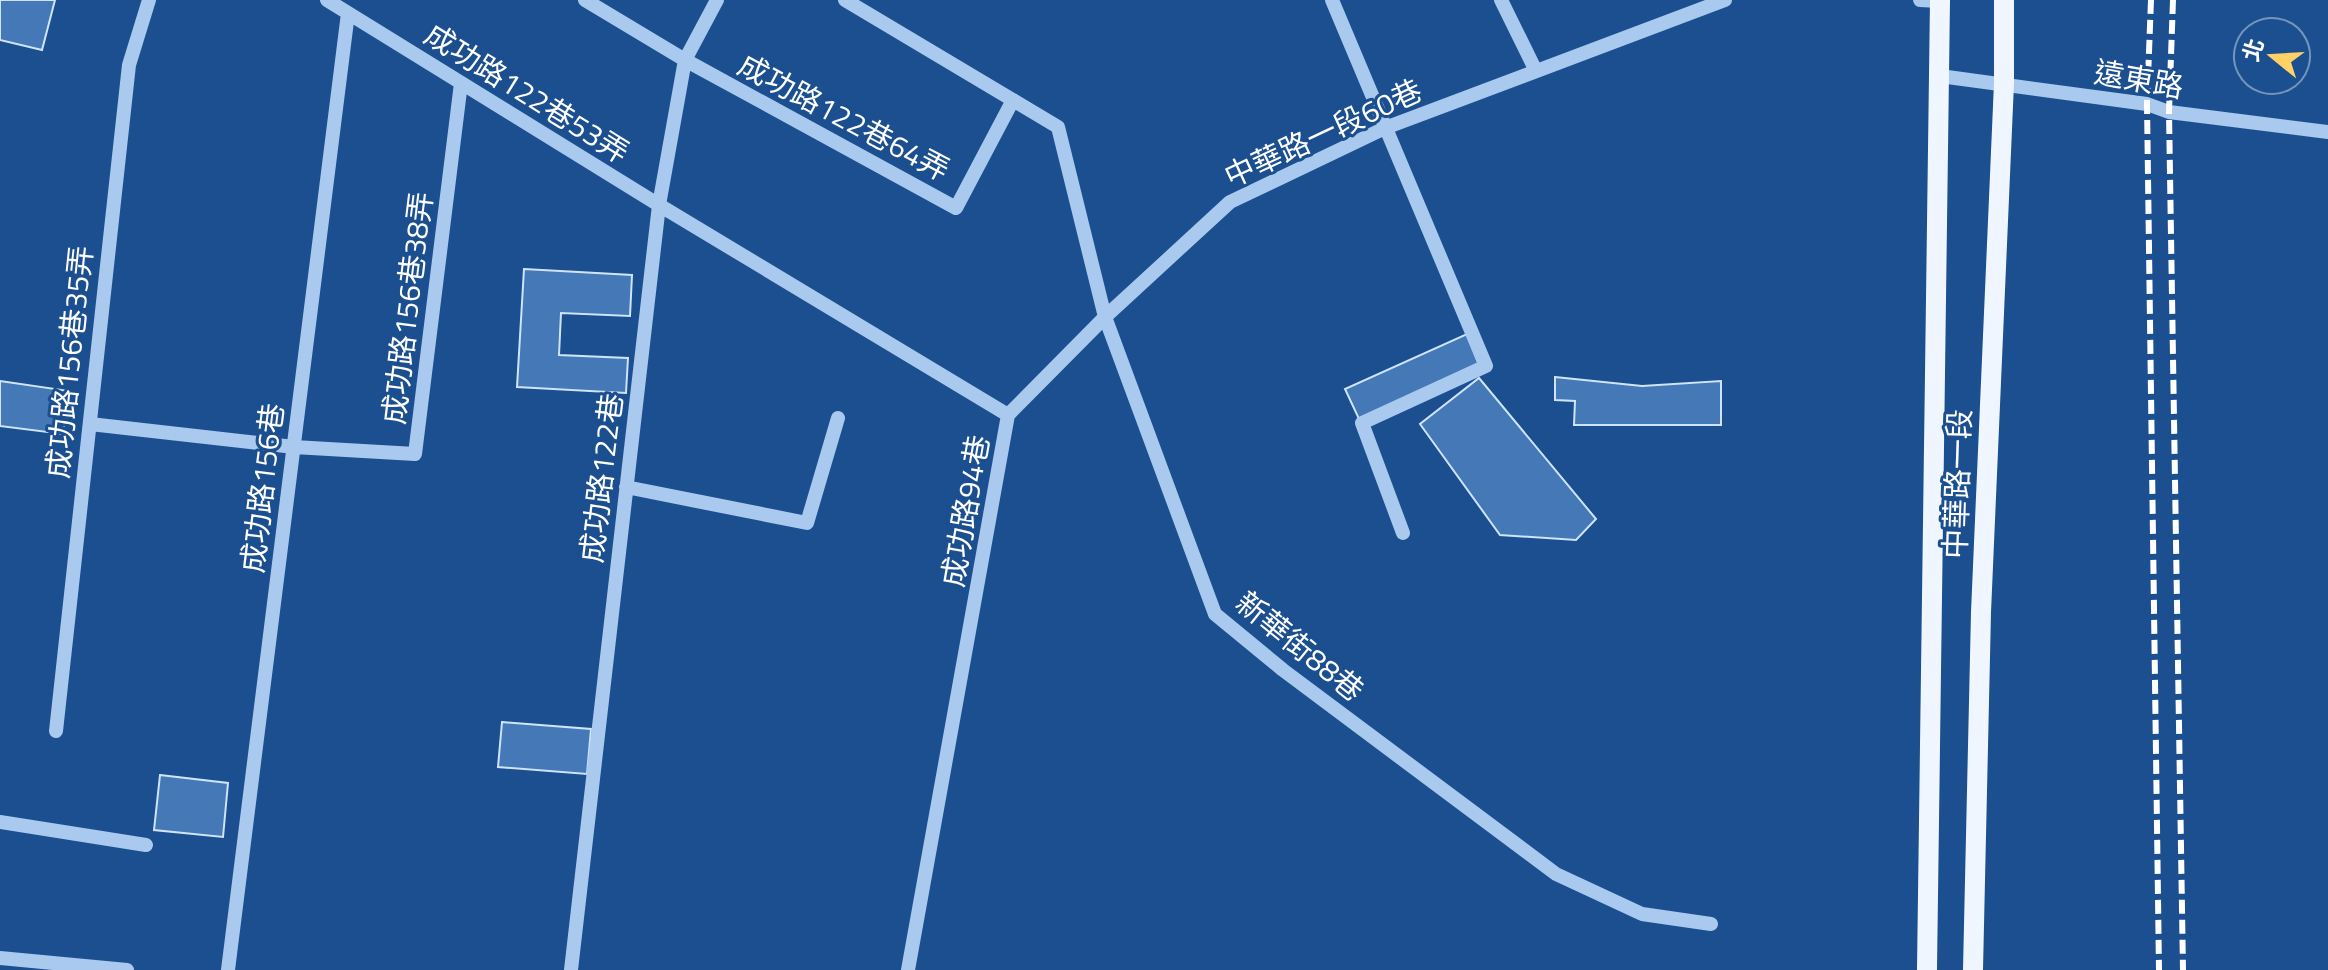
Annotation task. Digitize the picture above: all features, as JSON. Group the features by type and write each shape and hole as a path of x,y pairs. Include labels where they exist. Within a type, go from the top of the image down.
{"main road":[{"name":"中華路一段","path":"1927,970 1940,0"},
{"name":"中華路一段","path":"1973,970 1981,612 2004,83 2004,0"}],"street":[{"name":"成功路156巷35弄","path":"56,731 129,65 149,0"},
{"name":"成功路122巷53弄","path":"327,0 659,205"},
{"path":"585,0 685,60"},
{"name":"成功路122巷","path":"571,970 659,205 685,60 717,0"},
{"name":"新華街88巷","path":"845,0 1058,127 1105,317 1215,614 1283,670 1556,874 1642,914 1711,924"},
{"path":"1332,0 1486,366 1362,423 1403,533"},
{"path":"1501,0 1536,71"},
{"name":"中華路一段60巷","path":"1008,415 1105,317 1230,202 1385,128 1725,0"},
{"path":"1920,0 1940,0"},
{"name":"成功路156巷","path":"228,970 348,13"},
{"name":"成功路122巷64弄","path":"685,60 956,208 1013,100"},
{"name":"遠東路","path":"1940,76 2147,104 2169,112 2328,132"},
{"name":"成功路156巷38弄","path":"90,424 294,447 415,454 461,83"},
{"name":"成功路94巷","path":"659,205 1008,415 908,970"},
{"path":"626,487 807,523 838,418"},
{"path":"0,822 146,845"},
{"path":"0,958 127,970"}],"building":[{"path":"0,0 55,0 42,50 0,40"},
{"path":"524,269 632,275 630,316 561,313 559,355 628,358 626,393 517,387"},
{"path":"1467,334 1479,365 1359,419 1345,389"},
{"path":"1555,377 1642,386 1721,381 1721,425 1574,425 1575,401 1555,400"},
{"path":"1479,378 1596,519 1576,540 1500,535 1420,424"},
{"path":"0,381 69,391 63,434 0,426"},
{"path":"502,722 591,729 587,774 498,767"},
{"path":"160,775 228,783 223,837 154,830"}],"railway":[{"path":"2151,0 2147,104 2159,970"},
{"path":"2173,0 2169,112 2183,970"}]}
